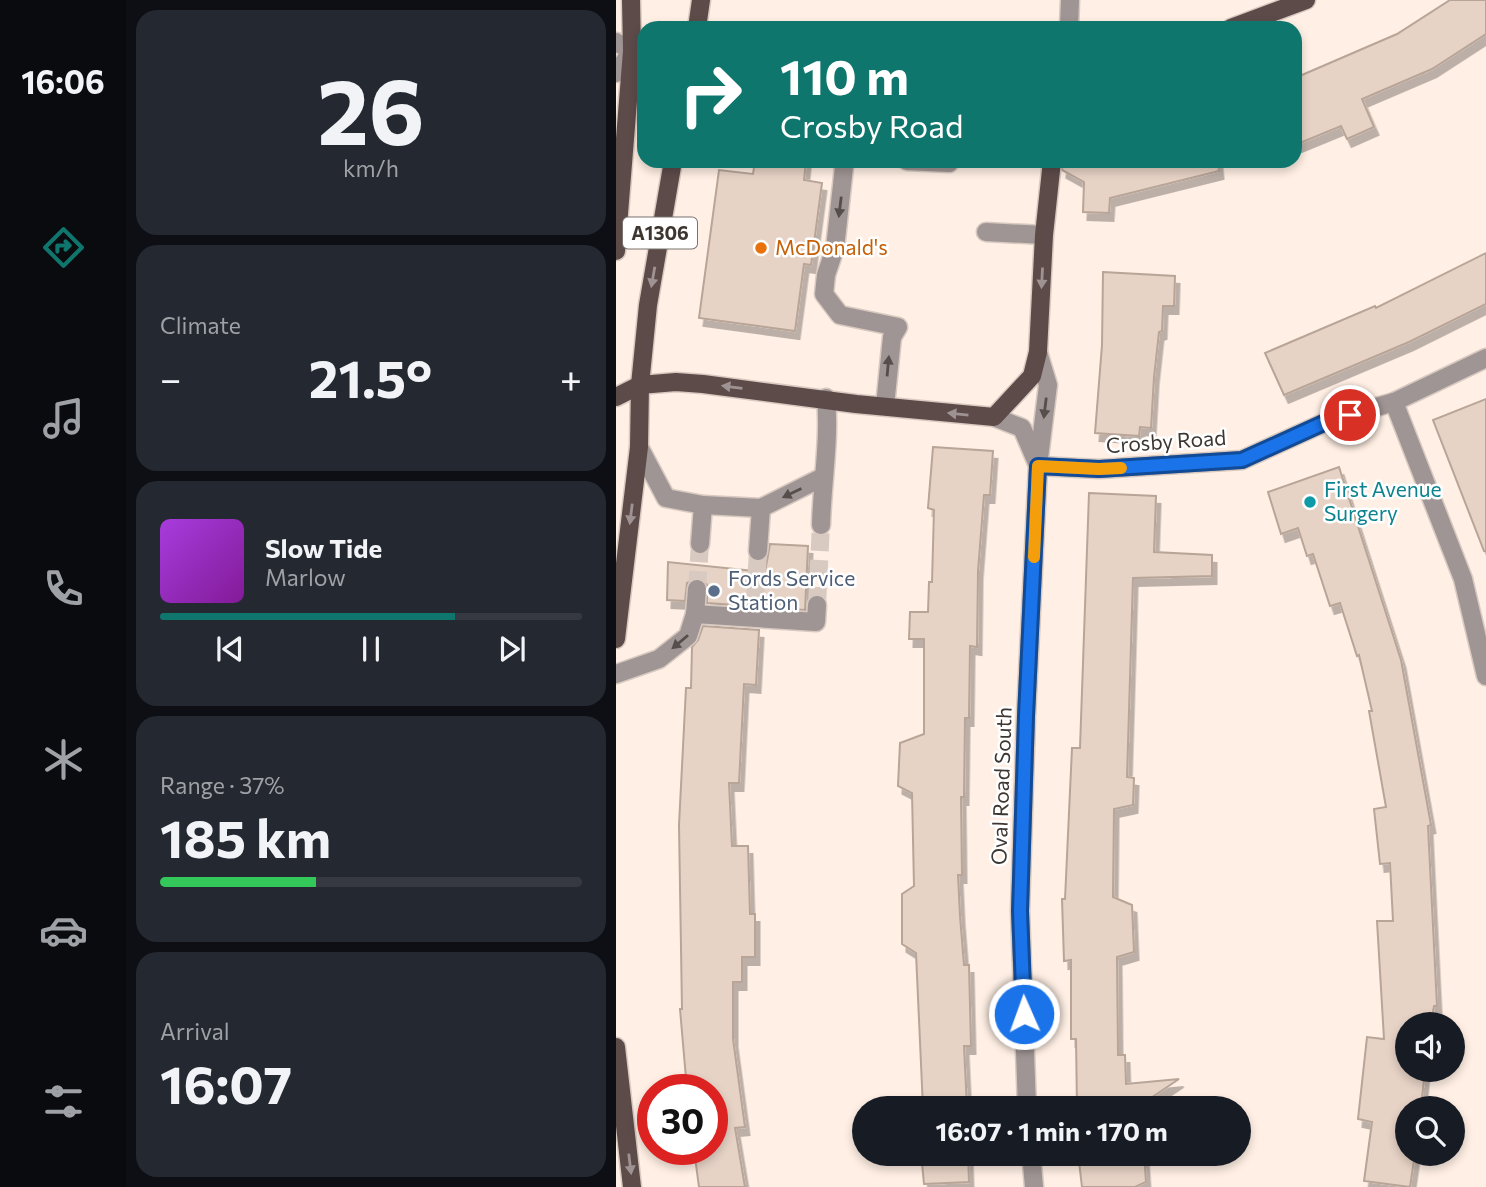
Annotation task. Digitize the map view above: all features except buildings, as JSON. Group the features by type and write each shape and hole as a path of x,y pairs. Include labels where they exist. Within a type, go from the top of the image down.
{"main road":[{"name":"A1306","path":"631,0 637,43"},
{"path":"697,21 701,0"},
{"path":"1250,21 1306,0"},
{"name":"A1306","path":"617,245 637,59"},
{"name":"A1306","path":"616,639 639,447 640,385 648,305 672,168"},
{"name":"Oval Road South","path":"640,385 676,382 703,384 994,417 1032,376 1038,352 1044,235 1051,168"},
{"path":"616,397 640,385"},
{"path":"616,1047 632,1187"}],"street":[{"path":"1069,21 1070,0"},
{"path":"616,42 637,50"},
{"path":"616,73 637,51"},
{"path":"844,168 835,248 826,275 824,294 840,315 898,327 892,337 885,406"},
{"path":"986,232 1044,235"},
{"name":"Oval Road South","path":"1027,1096 1020,911 1038,466 1048,385 1038,352"},
{"name":"Crosby Road","path":"1038,466 1099,469 1242,460 1328,421 1394,401 1486,358"},
{"path":"821,525 829,429 826,398"},
{"path":"1394,401 1463,579 1486,676"},
{"name":"Oval Road South","path":"994,417 1022,428 1038,466"},
{"path":"639,447 666,498 703,505 761,508 823,477"},
{"path":"700,544 703,505"},
{"path":"758,551 761,508"},
{"path":"616,674 659,659 688,636 695,614 697,589"},
{"path":"695,614 755,609 816,622 817,605"},
{"path":"1032,1166 1034,1187"}],"tunnel":[{"path":"817,605 821,525"},
{"path":"697,589 700,544"},
{"path":"755,601 758,551"}],"slow traffic":[{"path":"1034,557 1038,466 1121,468"}],"place":[{"name":"McDonald's","path":"761,248"},
{"name":"First Avenue Surgery","path":"1310,502"},
{"name":"Fords Service Station","path":"714,591"}],"route":[{"path":"1024,1014 1020,911 1038,466 1099,469 1242,460 1328,421 1350,415"}]}
